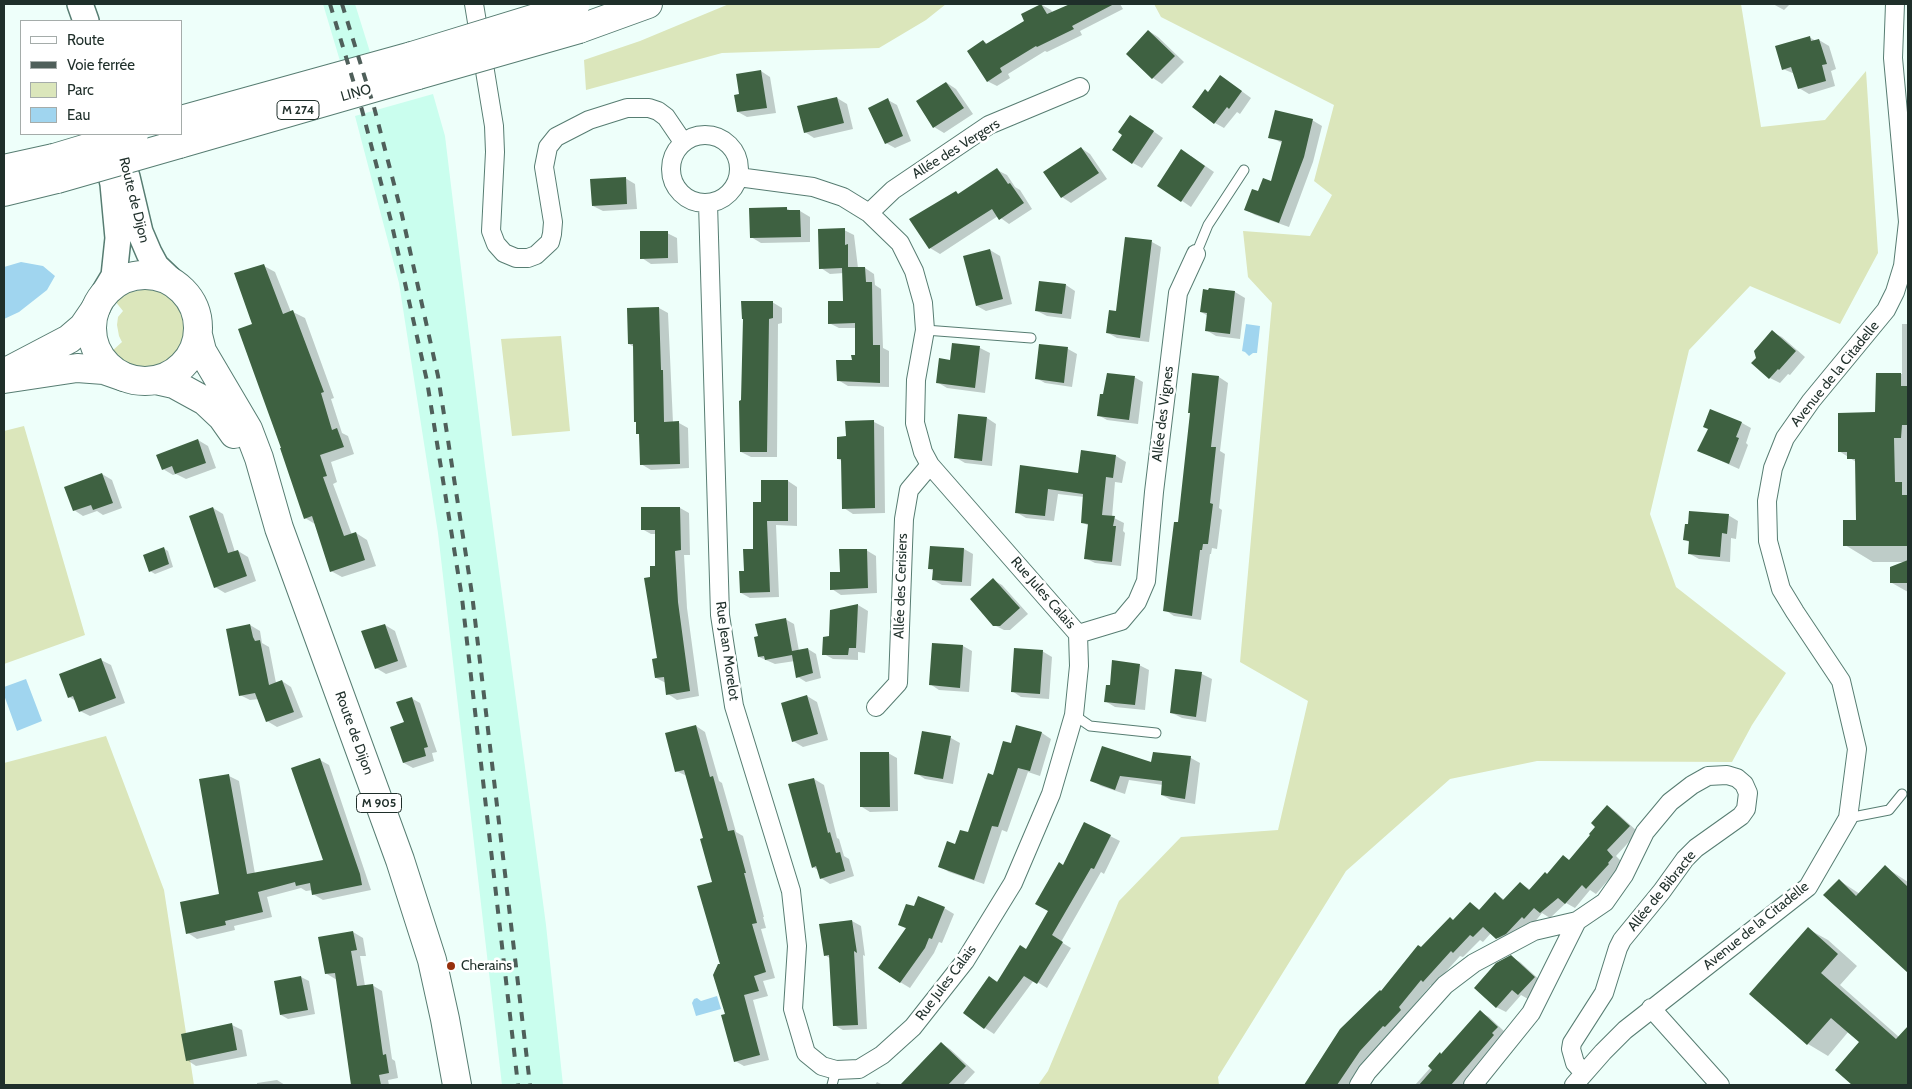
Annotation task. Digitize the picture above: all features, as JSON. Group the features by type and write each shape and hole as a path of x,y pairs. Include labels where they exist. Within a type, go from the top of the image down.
{"main road":[{"path":"79,4 82,20"},
{"path":"79,4 86,20"},
{"name":"LINO","path":"182,131 415,65 579,13 648,4"},
{"name":"Route de Dijon","path":"99,302 114,276 118,238 113,184 102,135"},
{"name":"Route de Dijon","path":"118,135 131,199 144,243 156,266 177,286"},
{"name":"LINO","path":"4,192 132,135"},
{"name":"LINO","path":"4,169 55,169 170,135"},
{"path":"4,374 69,339 82,327 112,287 122,280 135,276 157,276 177,286 192,302 197,318 198,335 190,356 176,372 156,380 140,381 104,370 77,368 4,379"},
{"path":"99,302 92,327 95,346 106,364 124,377"},
{"name":"Route de Dijon","path":"198,335 205,358 248,429 259,458 279,528 400,860 426,936 446,1019 457,1085"},
{"name":"Route de Dijon","path":"156,380 174,384 196,395 214,408 222,417 234,435 279,528"}],"street":[{"path":"474,4 494,126 491,231 496,244 504,253 516,258 528,258 536,255 550,242 553,222 544,167 548,147 556,137 589,120 627,108 649,108 658,111 666,117 683,142"},
{"name":"Avenue de la Citadelle","path":"1579,1079 1625,1030 1651,1008 1808,887 1848,818 1857,749 1841,681 1781,589 1768,541 1767,501 1773,468 1785,438 1796,420 1886,310 1898,284 1903,266 1908,222 1893,58 1895,4"},
{"name":"Allée des Vergers","path":"869,213 893,190 989,125 1080,87"},
{"path":"713,136 723,140 737,156 739,166 738,177 734,187 718,201 708,203 697,202 687,198 673,182 672,160 676,150 683,142 692,137 713,136"},
{"name":"Rue Jules Calais","path":"738,177 813,187 843,197 869,213 900,243 914,271 923,303 925,330 916,380 915,423 923,452 930,465 1078,634 1078,666 1074,715 1051,794 1013,883 965,961 913,1027 882,1055 859,1069 834,1078"},
{"name":"Rue Jean Morelot","path":"708,203 720,616 734,706 791,892 797,946 793,1009 806,1053 834,1078"},
{"name":"Allée des Vignes","path":"1078,634 1121,621 1138,602 1146,582 1154,492 1178,293 1196,254"},
{"name":"Allée des Cerisiers","path":"876,707 898,683 904,519 909,490 930,465"},
{"name":"Allée de Bibracte","path":"1359,1085 1367,1072 1445,984 1474,963 1534,932 1577,921 1605,902 1616,889 1645,832 1660,812 1680,794 1700,780 1718,775 1737,778 1744,784 1748,793 1746,809 1741,816 1696,848 1685,859 1622,940 1604,992 1572,1043 1572,1059 1579,1079"},
{"path":"1473,1085 1531,1013 1577,921"},
{"path":"1651,1008 1720,1085"}],"lane":[{"name":"Allée des Vignes","path":"1196,254 1208,225 1244,170"},
{"path":"925,330 1031,338"},
{"path":"1074,715 1090,726 1156,733"},
{"path":"1848,818 1889,810 1902,794"}],"shaded area":[{"path":"323,4 355,4 370,52 340,61"},
{"path":"433,94 445,136 485,466 546,925 563,1085 502,1085 438,533 399,283 355,116"}],"green space":[{"path":"729,4 946,4 926,20 879,48 722,53 586,90 584,60 640,41"},
{"path":"1154,4 1741,4 1761,127 1825,120 1866,71 1878,253 1840,324 1750,286 1689,350 1650,514 1676,587 1786,673 1752,725 1732,762 1537,761 1450,779 1346,871 1218,1077 1219,1085 1038,1085 1048,1071 1119,901 1181,837 1278,830 1308,701 1240,662 1272,303 1248,277 1243,231 1310,236 1332,195 1314,181 1334,105 1161,17"},
{"path":"146,289 160,292 172,299 180,308 185,320 186,333 183,345 176,356 166,364 154,369 141,369 129,366 112,351 122,342 117,325 118,317 123,311 115,301 123,294"},
{"path":"561,336 570,431 512,436 501,339"},
{"path":"24,426 85,635 4,664 4,431"},
{"path":"106,736 164,890 194,1085 4,1085 4,763"}],"water":[{"path":"21,262 43,266 55,276 47,290 19,312 4,319 4,267"},
{"path":"1246,324 1260,326 1257,353 1249,356 1242,351"},
{"path":"26,679 42,721 17,731 4,695 4,687"},
{"path":"717,996 721,1009 696,1016 692,1003 694,999 697,998 701,1001"}],"building":[{"path":"1041,4 1047,14 1070,4 1114,4 1072,26 1074,29 1036,46 1000,68 1002,72 987,82 967,51 983,40 986,44 1024,21 1021,14"},
{"path":"1148,30 1175,56 1152,79 1126,54"},
{"path":"1810,36 1811,41 1819,39 1827,64 1822,65 1826,81 1798,89 1791,67 1782,70 1775,46"},
{"path":"761,70 767,108 737,112 734,95 739,94 736,74"},
{"path":"1220,75 1242,91 1229,109 1227,107 1214,124 1192,107 1205,89 1208,92"},
{"path":"946,82 964,108 933,128 916,101"},
{"path":"837,97 844,123 804,133 797,106"},
{"path":"888,98 903,136 885,144 868,108"},
{"path":"1275,110 1313,119 1304,157 1279,223 1244,210 1252,189 1258,191 1263,178 1271,181 1282,141 1268,138"},
{"path":"1130,115 1154,131 1132,164 1112,150 1122,135 1118,132"},
{"path":"1081,147 1099,173 1061,198 1043,172"},
{"path":"1181,149 1205,166 1181,202 1157,186"},
{"path":"997,168 1024,203 999,220 992,209 929,249 909,219 956,191 958,194"},
{"path":"626,177 627,204 592,206 590,179"},
{"path":"787,207 787,210 800,210 801,237 750,238 749,208"},
{"path":"845,228 845,245 848,244 848,267 865,267 866,282 872,282 873,345 880,345 880,383 837,381 836,360 852,360 851,355 855,355 855,323 828,324 828,301 843,301 842,268 819,269 818,229"},
{"path":"640,231 668,231 668,258 640,259"},
{"path":"1125,237 1152,240 1140,338 1106,333 1109,310 1116,311"},
{"path":"990,249 1003,299 976,306 963,256"},
{"path":"264,264 283,314 293,310 324,392 321,393 332,430 337,428 344,447 320,455 327,476 323,477 344,536 356,532 365,560 330,572 312,516 304,519 281,448 238,329 252,324 234,273"},
{"path":"1039,281 1066,284 1062,314 1035,311"},
{"path":"1209,288 1235,291 1230,334 1205,331 1207,313 1200,312 1203,289 1208,290"},
{"path":"741,301 773,301 773,318 769,319 767,452 740,452 739,401 741,400 743,319"},
{"path":"659,307 664,422 679,421 680,464 640,465 639,434 636,434 636,422 634,422 633,344 628,344 627,308"},
{"path":"1772,330 1796,351 1769,379 1751,363 1756,358 1754,351"},
{"path":"952,343 980,346 975,388 936,383 939,358 950,360"},
{"path":"1039,344 1068,347 1064,383 1035,379"},
{"path":"1107,373 1135,376 1129,420 1097,416 1100,394 1103,394"},
{"path":"1192,373 1219,376 1211,447 1216,447 1210,503 1213,504 1208,544 1203,544 1202,550 1200,550 1192,616 1163,611 1174,522 1178,522 1190,413 1188,413"},
{"path":"1876,373 1901,373 1901,386 1908,386 1908,425 1902,425 1901,438 1894,438 1895,482 1902,482 1902,495 1908,495 1908,546 1843,546 1843,520 1856,520 1855,459 1847,459 1847,452 1838,452 1838,413 1875,412"},
{"path":"1710,409 1742,422 1736,437 1739,438 1729,464 1697,451 1708,429 1703,427"},
{"path":"958,414 987,417 982,461 954,458"},
{"path":"874,420 875,508 842,509 841,459 837,459 837,437 846,436 845,421"},
{"path":"198,439 206,463 175,474 172,466 162,470 156,455"},
{"path":"1081,450 1116,455 1113,478 1106,477 1102,515 1115,516 1113,526 1116,526 1112,562 1084,559 1088,524 1081,523 1083,494 1048,489 1045,516 1015,513 1020,465 1078,473"},
{"path":"102,473 113,503 93,510 91,505 73,511 64,487"},
{"path":"761,480 788,480 788,521 767,521 770,592 740,593 739,571 744,571 743,549 753,549 753,502 761,502"},
{"path":"213,507 228,553 238,550 247,576 214,588 189,516"},
{"path":"641,507 680,507 681,550 675,551 678,602 690,691 666,695 664,677 655,678 652,659 657,658 644,578 650,577 650,566 655,566 655,530 641,530"},
{"path":"1689,511 1729,514 1727,534 1722,533 1720,557 1688,554 1689,541 1683,540 1685,524 1688,524"},
{"path":"930,546 964,548 962,582 932,580 933,569 928,569"},
{"path":"164,547 169,564 149,572 143,555"},
{"path":"839,549 867,549 868,588 830,590 830,572 840,572"},
{"path":"1908,560 1908,583 1890,583 1890,567"},
{"path":"993,578 1020,608 1000,626 993,626 970,599"},
{"path":"858,604 856,648 849,648 848,655 822,655 823,637 829,636 830,610"},
{"path":"786,618 792,651 808,648 813,673 796,678 792,655 765,660 764,656 758,657 754,637 758,636 755,624"},
{"path":"250,624 255,641 260,640 269,685 282,680 294,712 266,722 255,693 239,696 226,629"},
{"path":"385,624 398,661 375,669 361,631"},
{"path":"932,643 963,645 960,688 929,685"},
{"path":"1014,648 1043,650 1040,694 1011,692"},
{"path":"101,658 116,698 79,712 73,696 68,698 59,674"},
{"path":"1112,660 1140,664 1135,705 1104,702 1106,685 1110,685"},
{"path":"1175,669 1202,672 1196,717 1170,713"},
{"path":"807,695 818,734 792,742 781,703"},
{"path":"412,697 428,747 424,748 426,756 403,763 390,727 404,722 396,702"},
{"path":"696,725 710,777 713,776 728,831 734,830 757,923 752,924 766,972 754,976 759,991 744,995 760,1055 734,1062 721,1015 725,1014 713,975 718,964 720,964 697,886 712,882 700,839 703,838 684,770 675,772 665,733"},
{"path":"1016,725 1042,732 1030,771 1018,768 998,827 992,826 974,880 938,867 947,841 955,844 960,830 968,832 988,773 993,775 1003,741 1011,743"},
{"path":"922,731 951,736 943,779 914,774"},
{"path":"1102,746 1151,762 1153,752 1191,756 1185,799 1161,795 1162,781 1120,776 1115,790 1090,781"},
{"path":"860,752 889,752 890,807 860,807"},
{"path":"320,758 360,874 362,885 312,895 310,883 296,886 295,882 258,892 263,912 225,921 226,925 186,934 180,902 219,894 199,779 229,774 247,874 323,860 291,768"},
{"path":"814,778 828,833 830,832 836,853 840,852 845,871 820,879 816,866 812,868 788,784"},
{"path":"1607,805 1630,826 1607,850 1613,857 1586,889 1582,885 1565,904 1558,898 1540,913 1534,908 1524,919 1522,917 1506,934 1496,939 1483,927 1473,937 1470,935 1453,953 1451,951 1423,982 1421,980 1399,1007 1401,1010 1360,1051 1337,1085 1304,1085 1340,1029 1381,991 1418,945 1421,947 1450,917 1453,920 1470,902 1479,910 1495,892 1503,900 1520,882 1529,890 1545,872 1547,874 1563,855 1569,860 1590,835 1595,827 1591,823"},
{"path":"1084,822 1111,835 1094,869 1091,868 1052,935 1063,942 1037,984 1024,976 984,1029 963,1013 989,976 997,982 1020,945 1026,949 1048,911 1035,904 1059,862 1063,865"},
{"path":"1885,865 1908,887 1908,973 1823,895 1839,879 1856,896"},
{"path":"918,896 945,907 932,939 929,938 925,948 900,983 878,968 906,928 898,925 906,904 914,906"},
{"path":"852,920 857,953 854,951 858,1025 833,1026 829,955 824,956 819,924"},
{"path":"1808,927 1838,954 1821,973 1896,1039 1908,1026 1908,1085 1852,1085 1835,1070 1859,1042 1831,1018 1807,1045 1749,994"},
{"path":"353,931 357,950 351,951 357,986 373,984 383,1055 386,1054 389,1073 379,1075 381,1085 351,1085 335,973 325,974 318,937"},
{"path":"1511,955 1535,977 1518,995 1512,990 1496,1008 1474,988 1496,963"},
{"path":"301,976 308,1010 280,1015 274,981"},
{"path":"1480,1010 1498,1027 1492,1033 1494,1035 1451,1085 1419,1085 1432,1070 1428,1066"},
{"path":"232,1023 237,1050 186,1061 181,1034"},
{"path":"941,1042 966,1066 948,1085 900,1085"}],"railway":[{"path":"330,4 362,110 391,221 427,381 462,598 518,1085"},
{"path":"342,4 374,107 402,215 438,376 472,594 530,1085"}],"place":[{"name":"Cherains","path":"451,966"}]}
